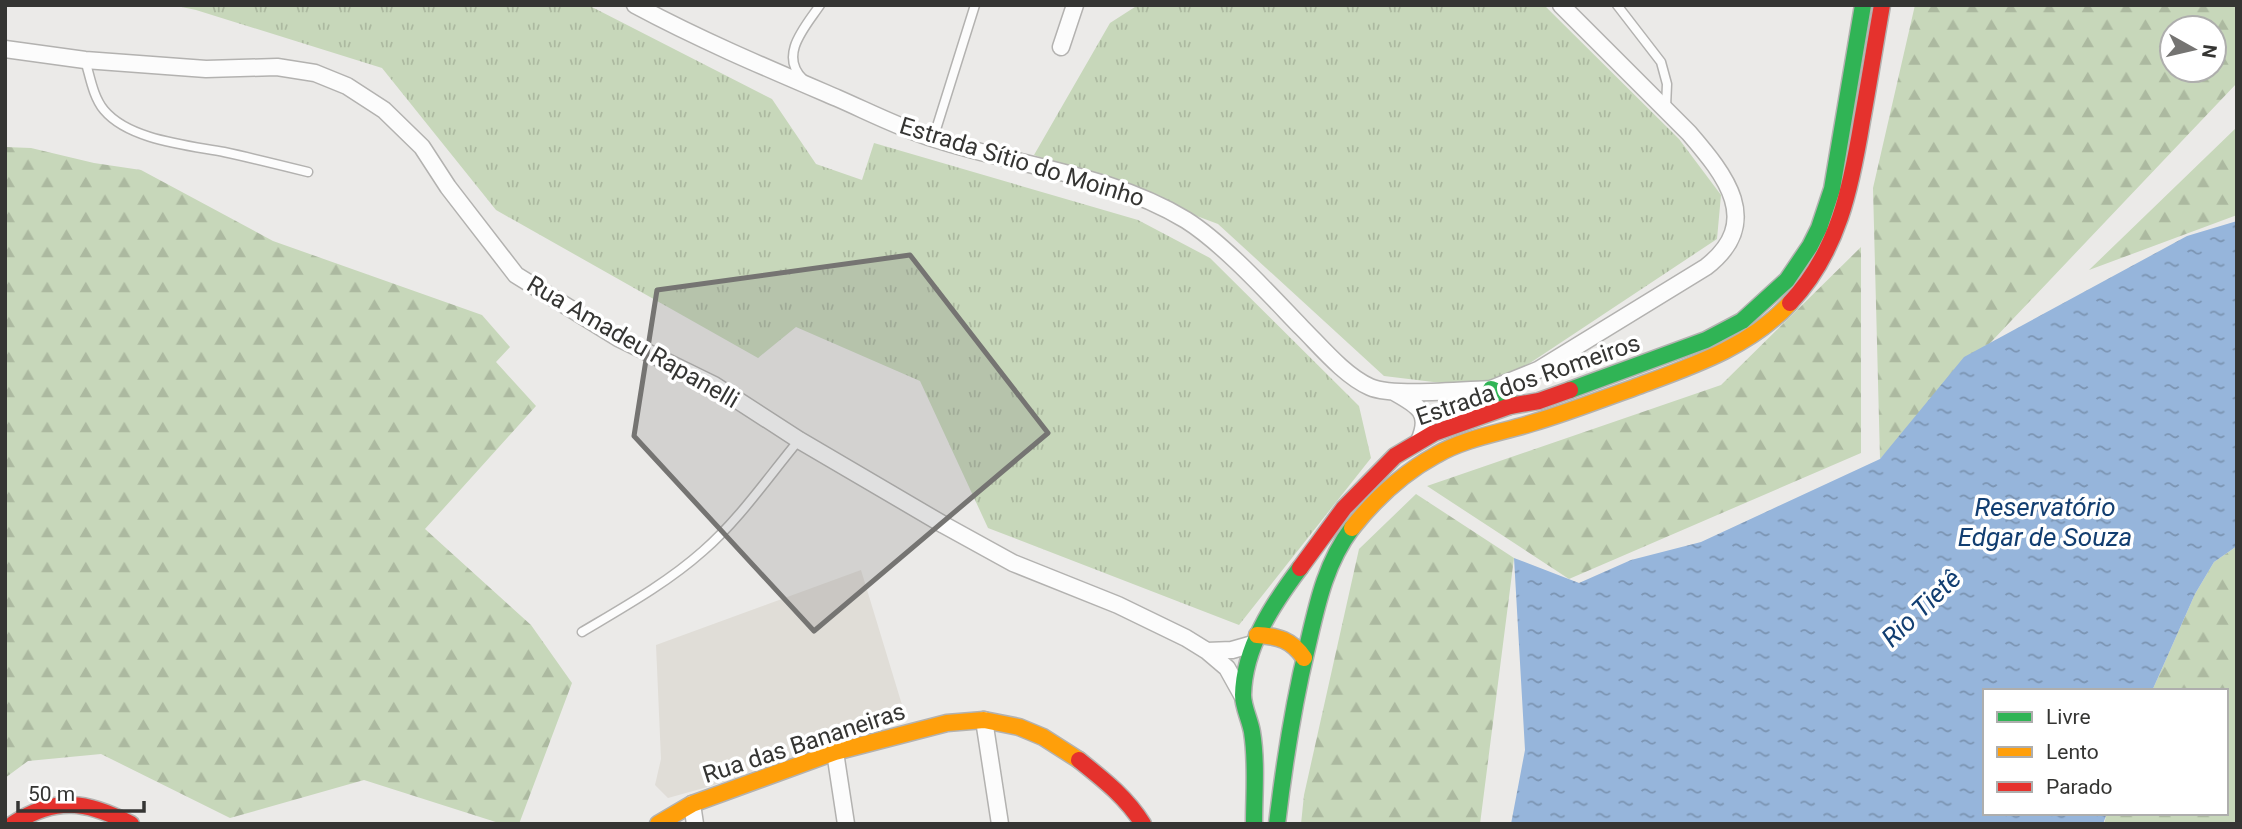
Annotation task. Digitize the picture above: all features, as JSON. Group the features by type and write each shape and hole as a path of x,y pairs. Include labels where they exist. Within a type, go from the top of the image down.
{"main road":[{"name":"Estrada dos Romeiros","path":"1254,824 1255,756 1252,730 1244,701 1248,657 1282,592 1344,508 1395,456 1434,433 1510,406 1539,401 1706,340 1750,315 1787,280 1814,237 1832,189 1863,5"},
{"name":"Estrada dos Romeiros","path":"1277,824 1304,658 1319,594 1330,564 1344,540 1363,516 1401,478 1436,455 1714,357 1752,336 1786,308 1814,274 1844,215 1882,5"},
{"path":"1463,444 1500,417 1510,406 1508,396 1491,389"},
{"path":"1255,640 1283,638 1297,645 1304,658"},
{"path":"1244,701 1253,712 1269,717 1284,715 1296,706"},
{"name":"Rua das Bananeiras","path":"658,824 692,804 835,752 947,723 984,720 1019,727 1043,737 1071,754 1111,785 1130,804 1143,824"},
{"path":"13,824 38,808 54,804 76,804 124,822"}],"street":[{"name":"Estrada Sítio do Moinho","path":"635,5 813,88 933,139 1098,183 1140,197 1167,210 1189,222 1230,257 1340,365 1371,388 1394,392 1491,389"},
{"path":"1061,47 1075,5"},
{"path":"1434,433 1491,389 1538,370 1706,267 1730,244 1735,229 1736,216 1730,191 1708,155 1561,5"},
{"name":"Rua Amadeu Rapanelli","path":"5,49 85,60 206,69 277,67 315,73 347,86 384,110 422,147 448,187 516,275 618,338 714,385 799,440 944,526 1013,563 1118,605 1207,651 1227,668 1244,701"},
{"path":"1510,406 1538,370"},
{"path":"1394,392 1420,409 1425,419 1419,442"},
{"path":"1207,651 1232,650 1255,640"},
{"path":"984,720 1000,824"},
{"path":"835,752 846,824"},
{"path":"692,804 695,824"}],"lane":[{"path":"813,88 798,74 793,57 800,33 820,5"},
{"path":"933,139 975,5"},
{"path":"1617,5 1661,62 1667,84 1666,110"},
{"path":"85,60 94,91 103,109 117,122 136,132 308,172"},
{"path":"582,632 658,586 705,550 799,440"}],"highlighted area":[{"path":"910,255 1048,433 814,631 634,436 657,290"}],"shaded area":[{"path":"861,570 906,718 711,786 668,798 655,785 661,759 656,645"}],"green space":[{"path":"172,5 588,5 772,99 816,164 862,180 874,143 1138,220 1210,258 1359,406 1371,458 1239,625 988,528 920,381 796,327 758,358 496,210 382,68 196,10"},
{"path":"1138,5 1544,5 1679,139 1721,195 1717,239 1491,389 1384,376 1218,224 1034,155 1110,23"},
{"path":"1915,5 2237,5 2237,83 1880,459 1873,188"},
{"path":"2237,127 2237,215 2089,270"},
{"path":"5,147 31,148 94,163 141,170 273,241 482,315 510,347 496,362 536,406 425,529 531,625 572,683 519,824 502,824 364,780 230,818 101,754 28,761 5,778"},
{"path":"1861,247 1861,453 1569,579 1427,486 1721,385"},
{"path":"1416,494 1514,558 1480,824 1301,824 1304,795 1359,549"},
{"path":"2237,546 2237,824 2104,824 2106,815 2228,815 2228,689 2153,689 2195,594 2214,562"}],"water":[{"name":"Reservatório Edgar de Souza","path":"2237,221 2237,546 2214,562 2195,594 2153,689 1983,689 1983,815 2106,815 2103,824 1511,824 1525,750 1514,558 1579,583 1631,560 1701,542 1880,459 1964,357 2187,236"}],"traffic: fast":[{"path":"1570,390 1706,340 1742,321 1787,280 1819,228 1832,189 1863,5"},
{"path":"1491,389 1508,396 1510,406"},
{"path":"1277,824 1293,714 1314,616 1335,556 1352,528"},
{"path":"1254,824 1254,755 1252,732 1243,700 1245,677 1254,643 1262,627 1300,568"}],"traffic: slow":[{"path":"1352,528 1401,478 1447,449 1570,411 1696,364 1756,332 1790,303"},
{"path":"1257,635 1284,640 1295,647 1304,658"},
{"path":"658,824 692,804 835,752 947,723 984,720 1019,727 1043,737 1079,760"}],"traffic: jam":[{"path":"1790,303 1820,262 1840,218 1853,171 1882,5"},
{"path":"1300,568 1344,508 1395,456 1434,433 1510,406 1539,401 1570,390"},
{"path":"1079,760 1122,797 1143,824"},
{"path":"13,824 43,809 72,805 100,810 131,824"}],"water label":[{"name":"Rio Tietê","path":"1921,608"}]}
